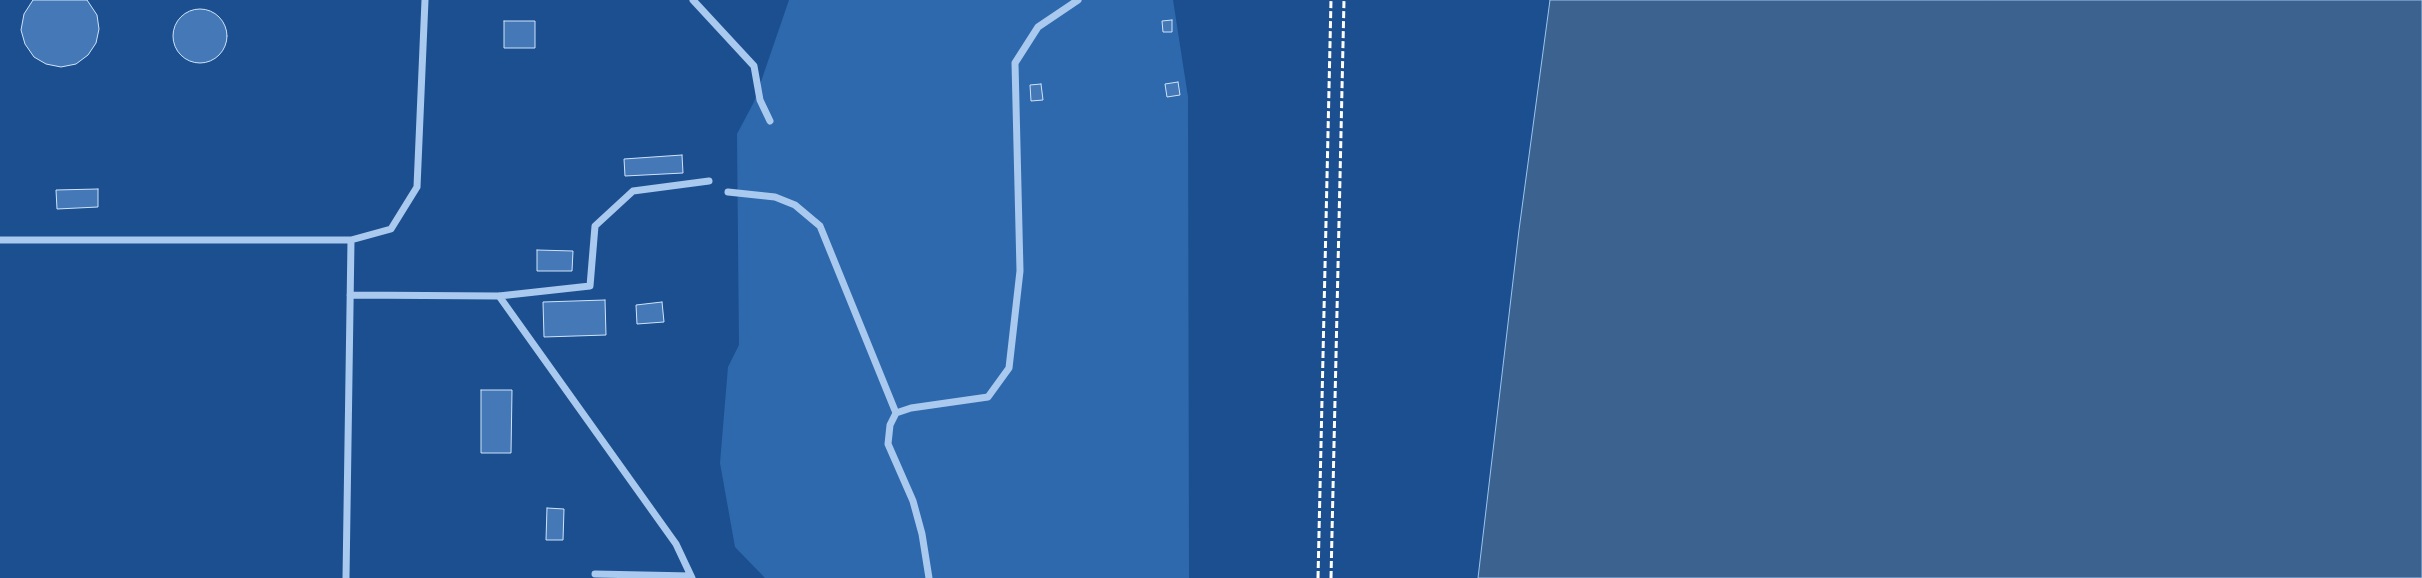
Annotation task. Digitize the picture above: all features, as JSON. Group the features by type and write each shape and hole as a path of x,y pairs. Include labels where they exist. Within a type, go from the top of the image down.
{"lane":[{"path":"0,240 351,240 391,229 417,187 425,0"},
{"path":"693,0 754,66 760,100 770,121"},
{"path":"929,578 922,534 913,501 888,444 890,425 896,413 911,408 988,397 1009,368 1020,271 1015,63 1038,26 1078,0"},
{"path":"350,295 499,296 590,286 595,226 633,191 709,181"},
{"path":"728,192 774,197 795,205 820,226 896,413"},
{"path":"346,578 351,240"},
{"path":"499,296 676,544 692,577 595,574"}],"shaded area":[{"path":"789,0 1173,0 1188,97 1189,578 765,578 735,547 720,463 728,367 739,345 737,134 754,102"},
{"path":"1550,0 2422,0 2422,578 1478,578 1519,230"}],"building":[{"path":"33,0 87,0 97,15 99,29 96,43 88,55 76,64 61,67 46,64 34,57 25,44 21,30 24,14"},
{"path":"200,9 210,11 219,17 225,26 227,36 225,46 219,55 210,61 200,63 190,61 181,55 175,46 173,36 175,26 181,17 190,11"},
{"path":"1172,20 1172,32 1163,32 1162,21"},
{"path":"504,21 535,21 535,48 504,48"},
{"path":"1178,82 1180,95 1167,97 1165,84"},
{"path":"1041,84 1043,100 1031,101 1030,85"},
{"path":"682,155 683,173 625,176 624,159"},
{"path":"98,189 98,207 57,209 56,190"},
{"path":"537,250 573,251 572,271 537,271"},
{"path":"605,300 606,335 544,337 543,302"},
{"path":"662,302 664,322 637,324 636,305"},
{"path":"481,390 512,390 511,453 481,453"},
{"path":"547,508 564,509 563,540 546,540"}],"railway":[{"path":"1318,578 1331,0"},
{"path":"1331,578 1344,0"}]}
